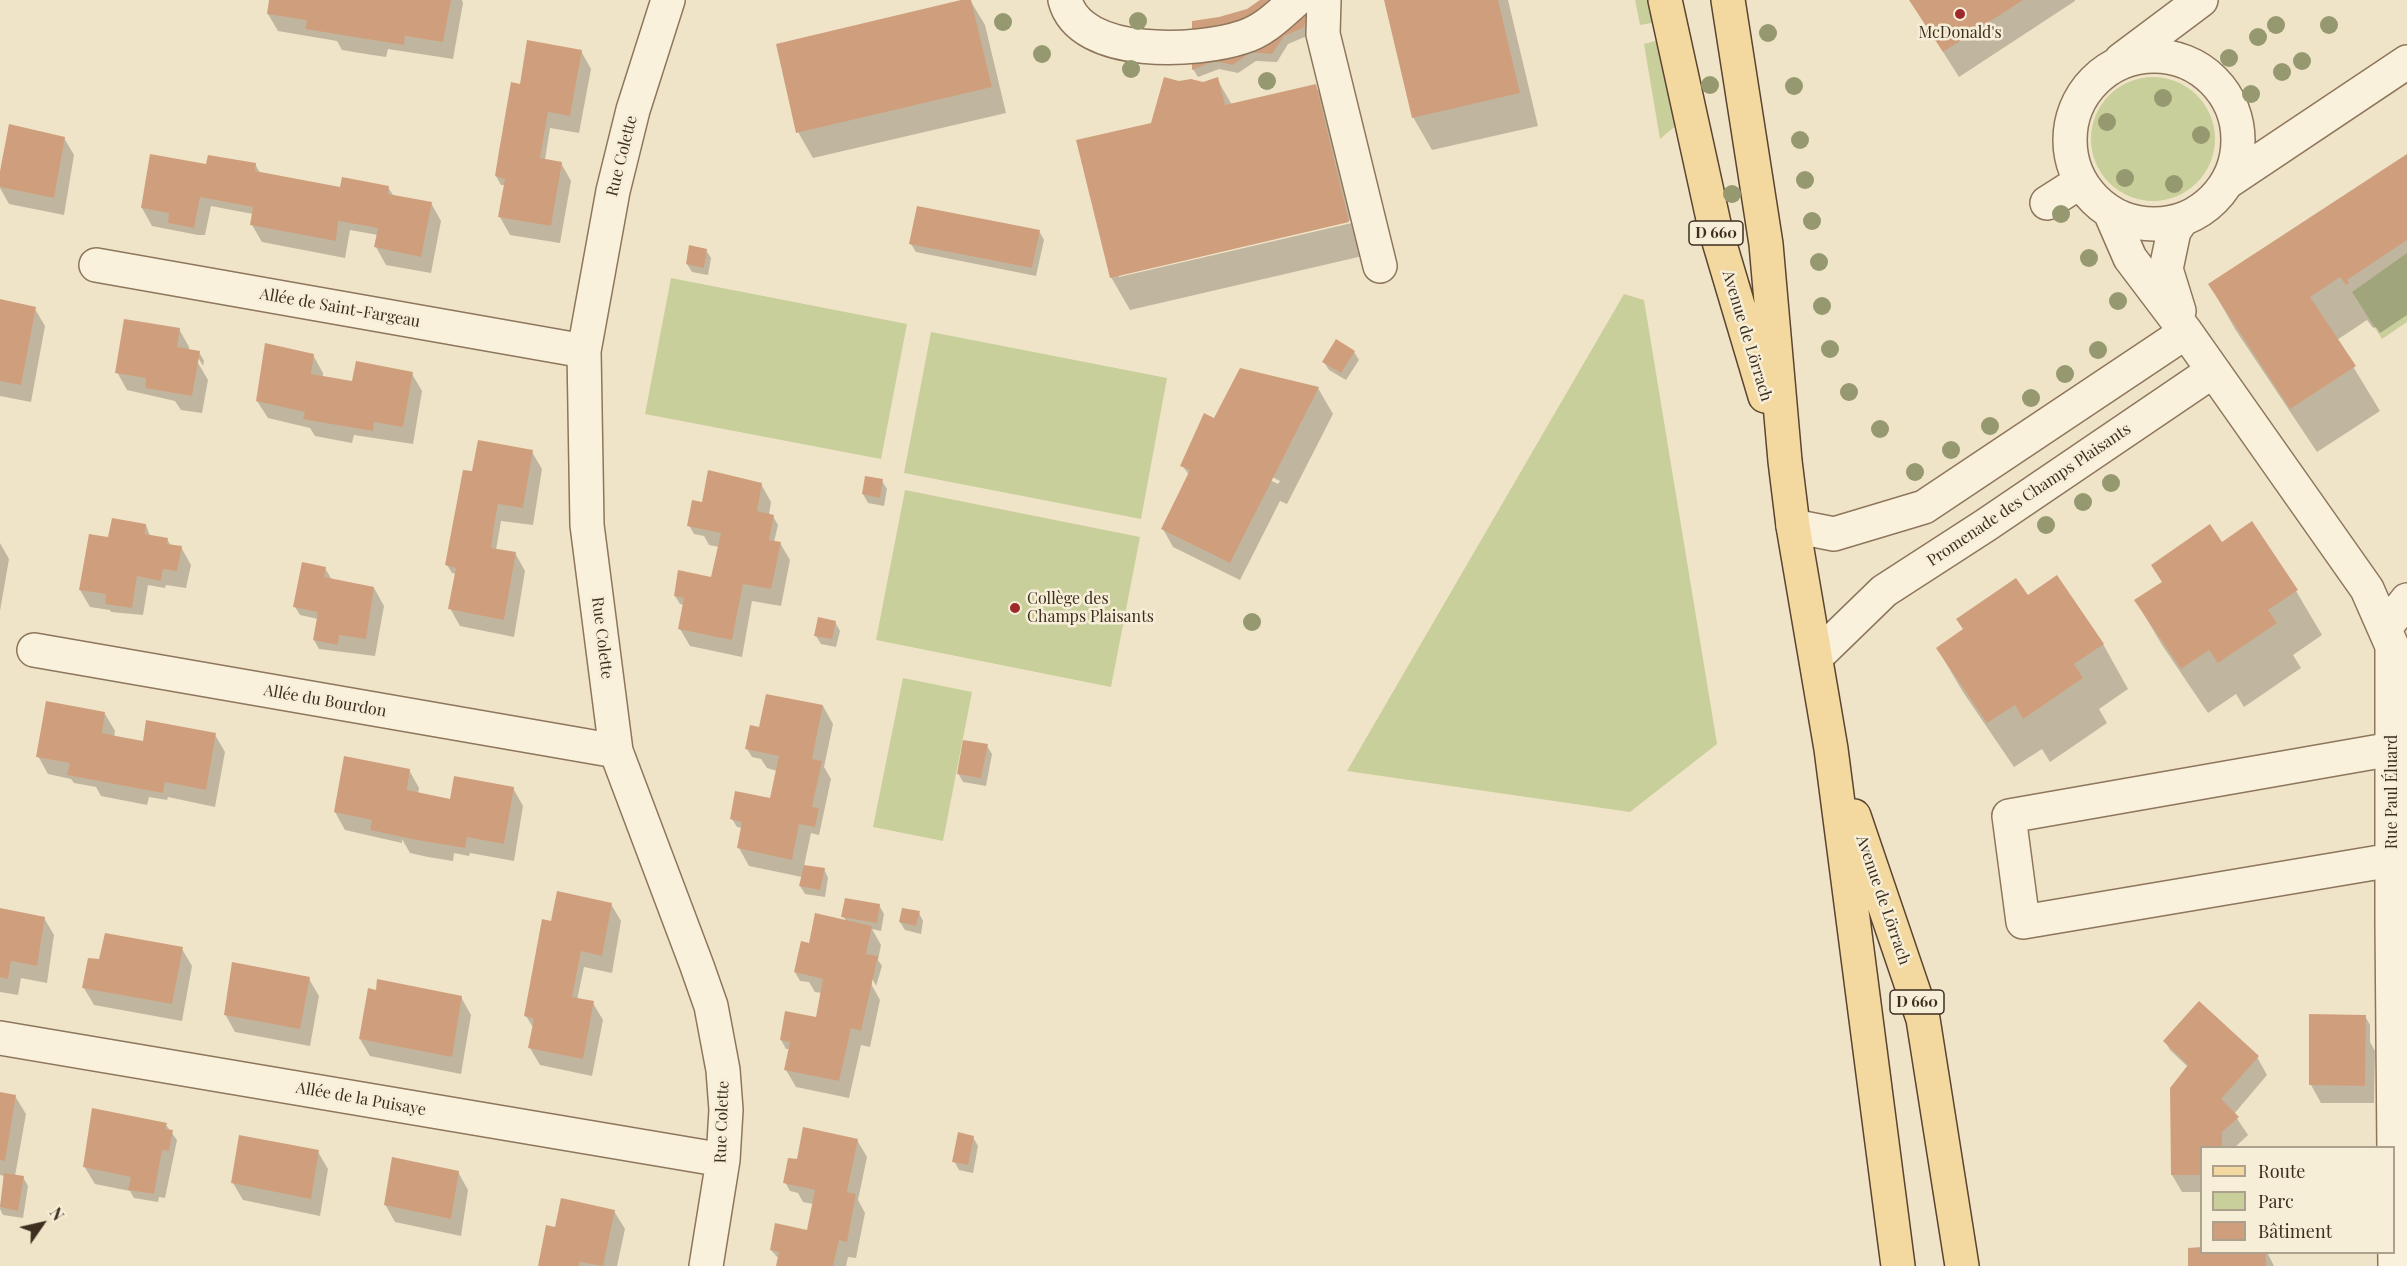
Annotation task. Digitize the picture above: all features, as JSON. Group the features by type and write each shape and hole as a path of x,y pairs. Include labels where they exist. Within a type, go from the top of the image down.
{"main road":[{"name":"Avenue de Lörrach","path":"1665,0 1714,228 1785,461"},
{"name":"Avenue de Lörrach","path":"1728,0 1766,244 1793,526 1831,749 1898,1266"},
{"name":"Avenue de Lörrach","path":"1831,749 1923,1019 1962,1266"}],"street":[{"name":"Rue Colette","path":"668,0 633,110 613,191 584,351 587,525 616,751 711,1006 723,1070 726,1110 723,1160 706,1266"},
{"path":"1065,0 1068,11 1089,32 1125,45 1191,47 1245,37 1274,20 1296,0"},
{"path":"1324,0 1323,34 1380,266"},
{"path":"2108,69 2133,58 2161,55 2188,62 2211,77 2229,99 2238,126 2238,154 2229,181 2217,198 2200,212 2181,221 2156,225 2133,222 2110,212 2093,199 2080,182 2071,158 2069,133 2076,108 2089,86 2108,69 2201,0"},
{"path":"2229,181 2407,62"},
{"path":"2047,203 2080,182"},
{"path":"2110,212 2130,258 2213,371"},
{"path":"2181,221 2174,231 2166,269 2186,332"},
{"name":"Allée de Saint-Fargeau","path":"96,266 584,351"},
{"path":"1793,526 1834,534 1924,507 2186,332"},
{"name":"Rue Paul Éluard","path":"2213,371 2367,589 2392,646 2399,750 2392,860 2394,1146"},
{"name":"Promenade des Champs Plaisants","path":"1816,657 1884,591 1986,525 2213,371"},
{"path":"2385,628 2407,600"},
{"name":"Allée du Bourdon","path":"34,650 616,751"},
{"path":"2392,860 2023,922 2009,816 2399,750"},
{"name":"Allée de la Puisaye","path":"0,1038 723,1160"}],"green space":[{"path":"1635,0 1651,0 1657,22 1640,25"},
{"path":"1663,39 1679,123 1660,139 1644,44"},
{"path":"2153,77 2177,81 2197,95 2211,115 2215,139 2211,163 2197,183 2177,197 2153,201 2129,197 2109,183 2095,163 2091,139 2095,115 2109,95 2129,81"},
{"path":"2407,253 2407,322 2382,339 2352,292"},
{"path":"671,278 907,324 881,459 645,414"},
{"path":"1624,294 1644,300 1717,744 1630,812 1347,771"},
{"path":"931,332 1167,378 1141,519 904,473"},
{"path":"905,490 1140,537 1111,687 876,640"},
{"path":"903,678 972,692 943,841 873,827"}],"building":[{"path":"269,0 451,0 443,42 405,36 404,45 305,29 307,20 267,14"},
{"path":"961,0 971,0 992,87 796,133 776,44"},
{"path":"1260,0 1325,0 1313,7 1303,28 1284,36 1272,54 1251,52 1233,65 1214,61 1192,70 1192,21 1219,17 1247,9"},
{"path":"1384,0 1498,0 1520,93 1412,118"},
{"name":"McDonald's","path":"1909,0 2023,0 1943,52"},
{"path":"527,40 582,50 570,116 548,112 540,158 562,162 551,226 498,217 505,179 495,176 499,151 511,82 520,84"},
{"path":"1164,77 1179,81 1191,79 1203,82 1218,77 1225,105 1316,84 1349,222 1110,278 1076,140 1151,123"},
{"path":"9,124 65,137 54,198 0,187 0,171"},
{"path":"150,154 206,164 208,155 256,163 255,171 340,187 342,177 389,186 388,194 432,202 421,257 374,247 378,228 338,221 336,241 250,225 253,207 200,197 194,228 168,223 169,213 141,208"},
{"path":"2407,154 2407,240 2347,280 2349,283 2346,285 2340,277 2310,297 2356,366 2290,409 2208,284"},
{"path":"917,206 1040,230 1032,268 909,244"},
{"path":"689,245 707,249 704,268 686,264"},
{"path":"0,299 36,307 21,385 0,381"},
{"path":"124,319 180,328 177,347 200,351 192,396 145,388 146,378 115,373"},
{"path":"1336,339 1355,351 1341,373 1322,362"},
{"path":"265,343 314,354 311,374 352,381 356,361 413,372 403,427 374,422 373,431 325,423 303,419 305,412 256,401"},
{"path":"1240,368 1319,387 1230,563 1161,529 1190,470 1180,466 1204,413 1214,418"},
{"path":"478,440 533,450 523,508 498,504 494,526 491,548 516,552 504,620 448,609 456,568 445,565 463,470 472,471"},
{"path":"708,470 762,483 757,511 774,515 769,540 781,542 771,589 743,584 732,640 678,629 684,598 674,596 678,570 711,577 721,533 687,526 692,500 702,502"},
{"path":"865,476 883,479 880,498 862,494"},
{"path":"112,518 146,524 145,534 168,538 167,544 182,546 177,571 163,569 161,581 137,576 132,608 105,604 106,594 79,590 89,534 108,537"},
{"path":"2252,521 2298,590 2268,610 2277,623 2218,663 2209,650 2181,669 2134,600 2162,582 2151,565 2210,524 2222,542"},
{"path":"302,562 326,567 324,577 374,587 366,639 339,635 338,645 313,640 318,612 293,607"},
{"path":"2057,575 2104,644 2074,664 2083,678 2023,719 2015,705 1987,723 1936,648 1963,629 1956,619 2016,578 2028,595"},
{"path":"818,617 836,621 832,639 814,636"},
{"path":"766,694 823,705 812,759 822,761 812,807 819,808 815,827 799,824 792,860 737,848 742,822 730,819 735,791 770,798 779,756 745,749 750,725 759,727"},
{"path":"46,701 105,712 102,733 121,737 143,741 146,720 216,733 206,790 165,782 163,793 67,775 70,763 36,757"},
{"path":"963,740 988,744 981,778 957,774"},
{"path":"344,756 410,769 407,790 450,799 454,776 514,787 504,844 467,837 465,848 417,840 370,830 372,820 334,812"},
{"path":"804,865 825,868 820,890 799,886"},
{"path":"557,891 612,903 602,956 581,951 572,997 594,1001 583,1059 528,1048 534,1019 524,1016 542,919 551,921"},
{"path":"845,898 880,904 877,923 841,917"},
{"path":"0,908 45,917 37,966 11,961 8,979 0,977"},
{"path":"902,908 920,911 916,926 899,922"},
{"path":"815,913 872,926 866,954 878,956 861,1031 851,1028 839,1081 784,1070 790,1042 780,1040 785,1011 816,1017 823,979 794,972 801,941 809,943"},
{"path":"105,933 183,947 172,1004 82,988 88,958 99,959"},
{"path":"232,962 310,977 300,1029 224,1015"},
{"path":"377,979 462,996 452,1057 359,1039 368,988 376,990"},
{"path":"2199,1001 2259,1056 2221,1099 2239,1117 2222,1132 2222,1146 2200,1146 2200,1175 2171,1175 2170,1088 2188,1065 2163,1041"},
{"path":"2309,1014 2366,1015 2365,1086 2309,1085"},
{"path":"0,1092 16,1095 5,1161 0,1160"},
{"path":"92,1108 167,1123 165,1129 173,1130 169,1151 162,1150 154,1194 128,1190 131,1177 83,1167"},
{"path":"803,1127 858,1139 847,1192 856,1194 847,1242 839,1240 833,1266 776,1266 779,1252 770,1250 775,1223 807,1230 815,1190 783,1183 788,1158 797,1159"},
{"path":"958,1132 974,1136 968,1165 952,1162"},
{"path":"239,1135 319,1150 311,1199 231,1183"},
{"path":"392,1157 459,1171 451,1219 384,1205"},
{"path":"4,1173 24,1176 18,1211 0,1207"},
{"path":"561,1198 615,1210 603,1266 580,1262 579,1266 538,1266 546,1225 555,1227"},
{"path":"2200,1247 2200,1254 2266,1254 2266,1266 2188,1266 2188,1248"}],"place":[{"name":"McDonald's","path":"1960,14"},
{"name":"Collège des Champs Plaisants","path":"1015,608"}]}
